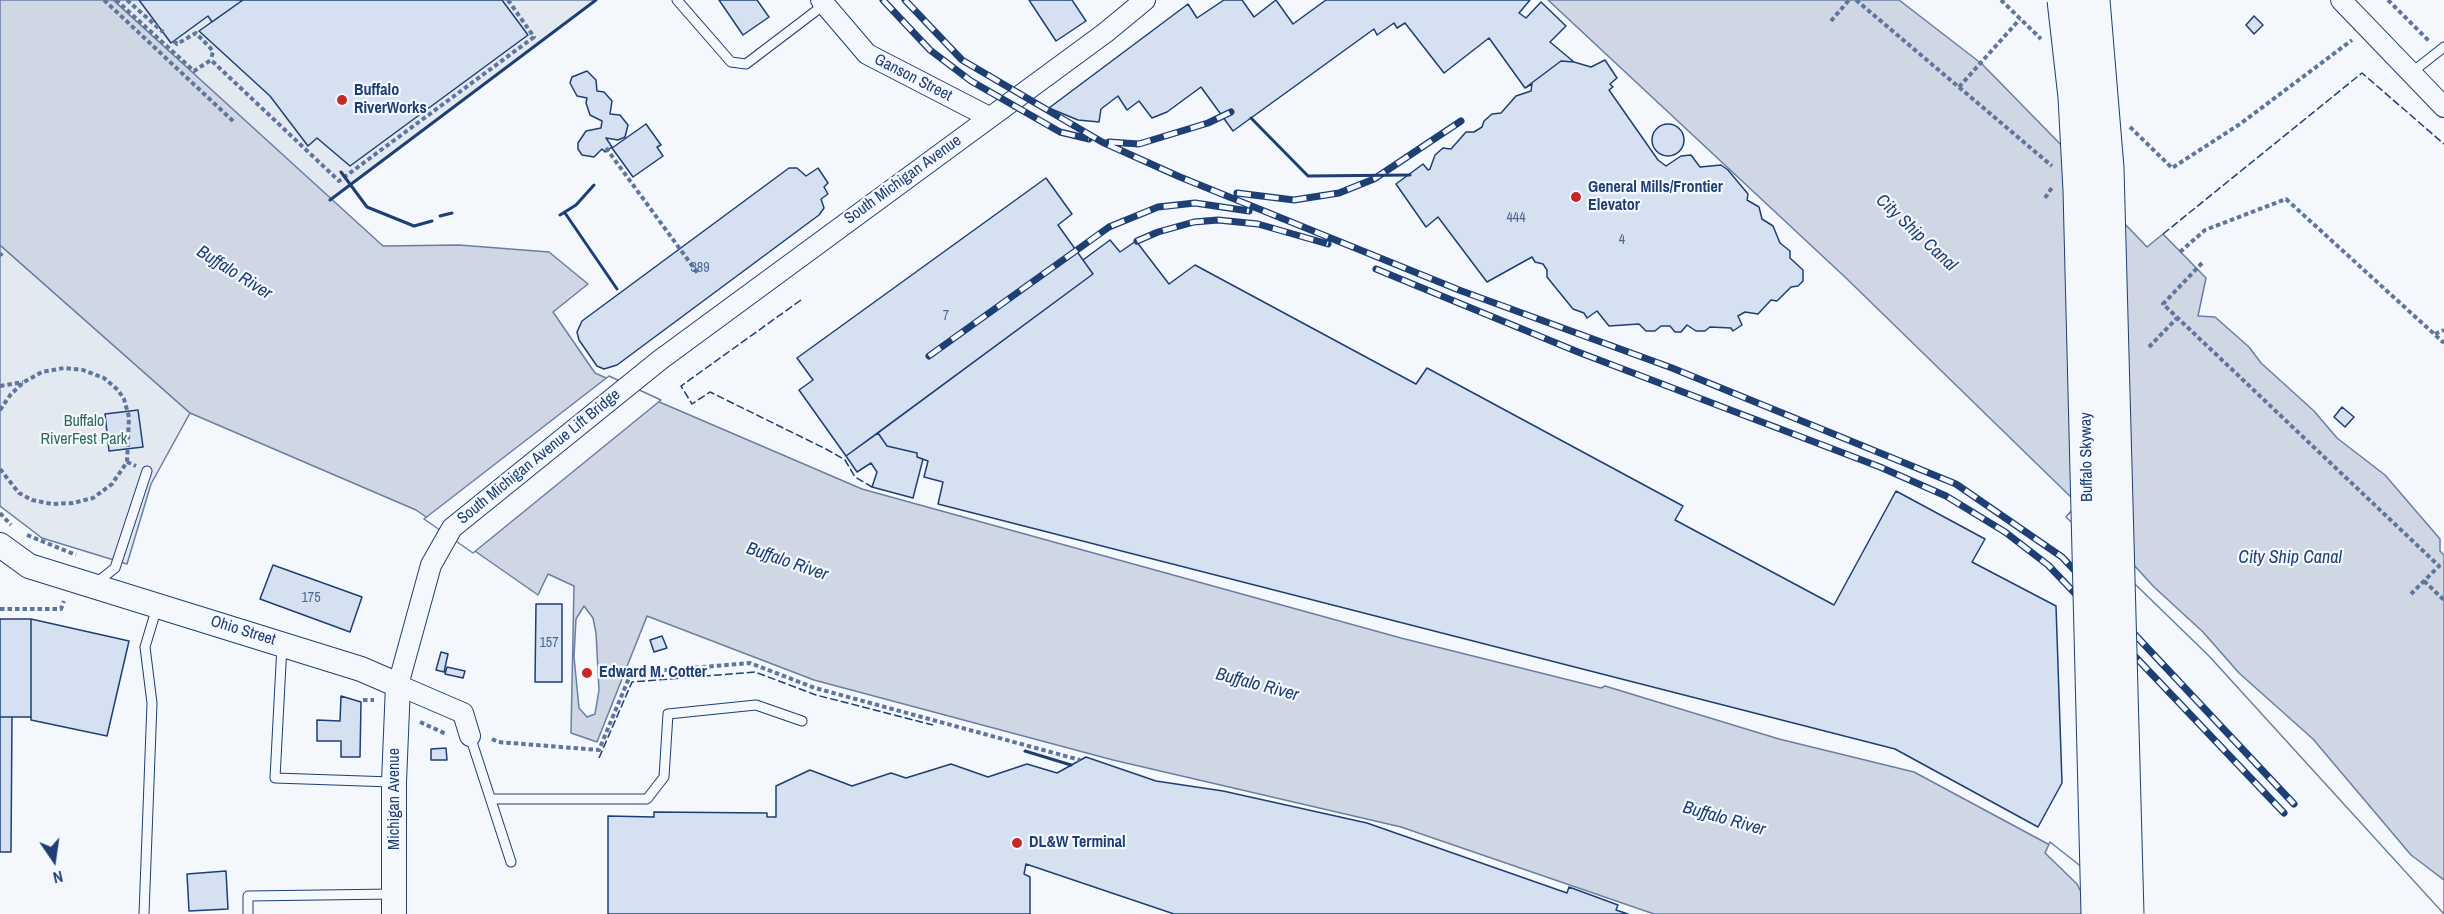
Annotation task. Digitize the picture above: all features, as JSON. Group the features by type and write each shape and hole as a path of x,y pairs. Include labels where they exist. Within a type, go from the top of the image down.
{"highway":[{"name":"Buffalo Skyway","path":"2064,0 2075,97 2080,190 2098,914"},
{"name":"Buffalo Skyway","path":"2093,0 2107,168 2127,914"}],"street":[{"path":"2341,0 2444,107"},
{"name":"Ganson Street","path":"823,2 867,54 989,117"},
{"name":"South Michigan Avenue","path":"660,360 989,117 1133,4"},
{"name":"South Michigan Avenue Lift Bridge","path":"398,685 432,565 452,528 660,360"},
{"name":"Ohio Street","path":"0,545 29,566 361,669 463,713 470,736"},
{"name":"Michigan Avenue","path":"394,904 394,782 398,685"}],"lane":[{"path":"677,0 731,62 746,64 823,2"},
{"path":"2411,73 2442,49"},
{"path":"94,585 115,568 147,471"},
{"path":"144,914 152,703 145,647 157,605"},
{"path":"282,644 275,778 394,782"},
{"path":"490,799 647,799 664,777 668,714 756,705 802,722"},
{"path":"470,736 511,862"},
{"path":"248,914 248,896 394,904"}],"path":[{"path":"104,0 234,122"},
{"path":"116,0 194,71 211,60 213,51 196,33 177,44 174,41"},
{"path":"127,0 163,32"},
{"path":"211,60 339,181 534,37 508,0"},
{"path":"1831,21 1849,0"},
{"path":"1856,0 2054,167"},
{"path":"2001,0 2045,44"},
{"path":"2388,0 2442,49"},
{"path":"1959,87 2020,19"},
{"path":"2121,118 2172,168 2240,124 2368,28"},
{"path":"606,148 699,275"},
{"path":"2045,198 2056,182"},
{"path":"2180,252 2205,230 2286,199 2444,343"},
{"path":"2202,263 2163,304 2439,566 2411,594"},
{"path":"2149,347 2177,318"},
{"path":"2435,334 2444,330"},
{"path":"0,411 11,394 24,382 42,372 64,368 83,370 104,378 118,390 124,399 130,434 127,462 104,492 73,503 52,504 32,500 19,493 0,469"},
{"path":"0,386 24,382"},
{"path":"127,462 147,471"},
{"path":"2424,581 2444,600"},
{"path":"0,609 61,609 64,601"},
{"path":"363,700 374,700"},
{"path":"421,724 446,734"}],"green space":[{"name":"Buffalo RiverWorks","path":"113,0 596,0 330,200"},
{"name":"Buffalo RiverFest Park","path":"0,245 190,413 151,484 127,564 42,538 0,506"}],"water":[{"name":"Buffalo River","path":"0,0 113,0 383,246 459,245 549,252 588,284 553,312 595,373 862,489 1401,638 1601,688 1605,686 1779,739 1914,772 2048,844 2137,914 1654,914 1401,827 1113,760 814,680 647,616 597,742 571,733 574,586 548,574 538,595 416,510 190,413 0,245","holes":["584,606 593,618 599,690 595,714 587,717 579,708 574,657 576,619"]},
{"name":"City Ship Canal","path":"1548,0 1899,0 1982,64 2066,150 2100,198 2147,247 2163,234 2206,278 2198,316 2215,317 2249,347 2261,363 2314,411 2337,438 2385,475 2440,539 2440,551 2444,555 2444,911 2211,654 2068,515 2077,503 1846,278"}],"pier":[{"path":"609,376 661,400 473,553 424,519"},
{"path":"2078,504 2154,587 2203,632 2239,673 2313,739 2411,855 2444,880 2444,914 2209,656 2066,517"},
{"path":"2050,842 2139,912 2082,894 2077,884 2045,853"}],"building":[{"path":"139,0 243,0 212,22 208,16 171,43"},
{"name":"Buffalo RiverWorks","path":"243,0 502,0 528,35 350,166 317,138 308,146 270,96 199,31"},
{"path":"719,0 757,0 769,17 743,35"},
{"path":"1029,0 1072,0 1086,21 1056,41"},
{"path":"1224,0 1242,0 1254,17 1276,0 1293,24 1326,0 1530,0 1519,13 1526,18 1541,2 1566,26 1550,42 1574,62 1561,61 1525,88 1489,38 1444,73 1405,23 1397,28 1394,23 1377,35 1374,29 1233,131 1201,87 1167,112 1152,118 1139,101 1127,110 1118,96 1101,109 1099,122 1078,120 1049,108 1188,4 1197,18"},
{"path":"2254,16 2263,25 2254,34 2246,25"},
{"name":"General Mills/Frontier Elevator","path":"1605,60 1617,78 1610,84 1613,87 1609,90 1658,160 1666,166 1681,156 1691,155 1700,167 1721,165 1728,170 1748,194 1747,200 1759,207 1762,219 1773,226 1780,243 1790,251 1790,258 1803,270 1803,281 1798,286 1791,287 1777,301 1771,300 1758,314 1745,312 1738,316 1742,325 1733,331 1731,328 1710,327 1705,331 1696,331 1687,325 1681,332 1675,332 1670,326 1661,326 1655,331 1646,331 1639,324 1609,326 1597,311 1587,318 1584,313 1573,309 1547,277 1547,270 1543,264 1535,262 1532,257 1487,282 1438,217 1426,227 1396,184 1423,164 1428,170 1430,169 1435,155 1443,148 1451,149 1466,132 1474,132 1482,127 1484,121 1492,114 1501,113 1516,96 1531,91 1532,84 1525,88 1561,61 1591,67"},
{"path":"587,71 596,80 597,91 604,92 612,101 610,114 620,115 628,125 625,137 618,140 606,138 612,147 605,152 602,149 594,157 582,155 578,149 578,143 586,131 601,128 602,121 590,115 586,103 587,98 577,96 570,83 572,77"},
{"path":"646,124 661,145 657,147 663,156 633,177 612,148"},
{"path":"1668,124 1679,129 1684,140 1679,151 1668,156 1657,151 1652,140 1657,129"},
{"path":"789,168 797,168 806,176 818,168 828,183 824,187 828,194 821,199 824,208 819,215 617,365 604,369 597,366 579,340 577,332 582,321"},
{"path":"1046,178 1072,214 1058,225 1093,274 846,456 799,390 813,380 797,358"},
{"path":"1110,240 1120,252 1136,241 1169,284 1195,265 1416,384 1427,368 1683,506 1675,520 1834,605 1896,491 1985,539 1972,562 2056,606 2062,783 2038,827 1895,749 938,504 943,482 924,477 928,461 917,457 917,453 887,446 878,433 1093,274 1083,260"},
{"path":"2342,407 2354,417 2345,427 2334,417"},
{"path":"138,410 143,447 109,451 105,414"},
{"path":"878,433 887,446 917,453 917,457 923,459 913,498 872,487 877,472 871,463 857,472 846,456"},
{"path":"273,565 362,597 350,632 260,599"},
{"path":"536,604 562,604 562,682 535,682"},
{"path":"0,619 31,619 31,717 0,717"},
{"path":"31,619 129,641 107,736 31,720"},
{"path":"662,636 667,648 654,652 650,640"},
{"path":"441,652 448,654 444,672 436,670"},
{"path":"447,667 465,671 463,678 445,674"},
{"path":"341,696 361,702 360,757 341,757 341,741 317,741 317,720 340,721"},
{"path":"0,717 12,717 11,852 0,852"},
{"path":"446,748 447,760 431,760 431,749"},
{"name":"DL&W Terminal","path":"1086,757 1156,781 1223,791 1367,823 1567,893 1569,887 1618,905 1616,910 1628,914 1174,914 1026,864 1024,874 1030,877 1030,914 608,914 608,816 654,817 654,812 767,813 767,817 776,817 776,786 810,770 852,786 891,773 906,778 951,764 988,777 1027,764 1057,773"},
{"path":"226,871 228,909 189,911 187,874"}],"railway":[{"path":"883,0 930,50 971,81 1060,132 1089,139"},
{"path":"905,0 962,60 1102,142 1180,177 1459,290 1672,368 1956,484 2062,557 2294,804"},
{"path":"1109,142 1139,144 1208,123 1231,112"},
{"path":"1237,193 1294,200 1339,193 1374,179 1461,121"},
{"path":"929,356 1109,227 1158,207 1195,203 1249,211"},
{"path":"1137,241 1158,232 1194,222 1218,220 1258,224 1328,244"},
{"path":"1376,269 1578,352 1880,467 1946,496 2005,532 2048,565 2284,813"}],"fence":[{"path":"2163,234 2362,73 2444,144"},
{"path":"801,300 681,386 692,404 710,392 826,449 845,460 855,477 872,487"},
{"path":"599,758 632,682 755,672 816,695 933,725"}],"wall":[{"path":"330,200 596,0"},
{"path":"1251,118 1308,176 1410,175"},
{"path":"341,172 367,207 414,226 432,221"},
{"path":"560,215 576,205 594,185"},
{"path":"440,216 452,213"},
{"path":"565,213 617,289"},
{"path":"1025,751 1071,765"}],"place":[{"name":"Buffalo RiverWorks","path":"342,100"},
{"name":"General Mills/Frontier Elevator","path":"1576,197"},
{"name":"Edward M. Cotter","path":"587,673"},
{"name":"DL&W Terminal","path":"1017,843"}]}
